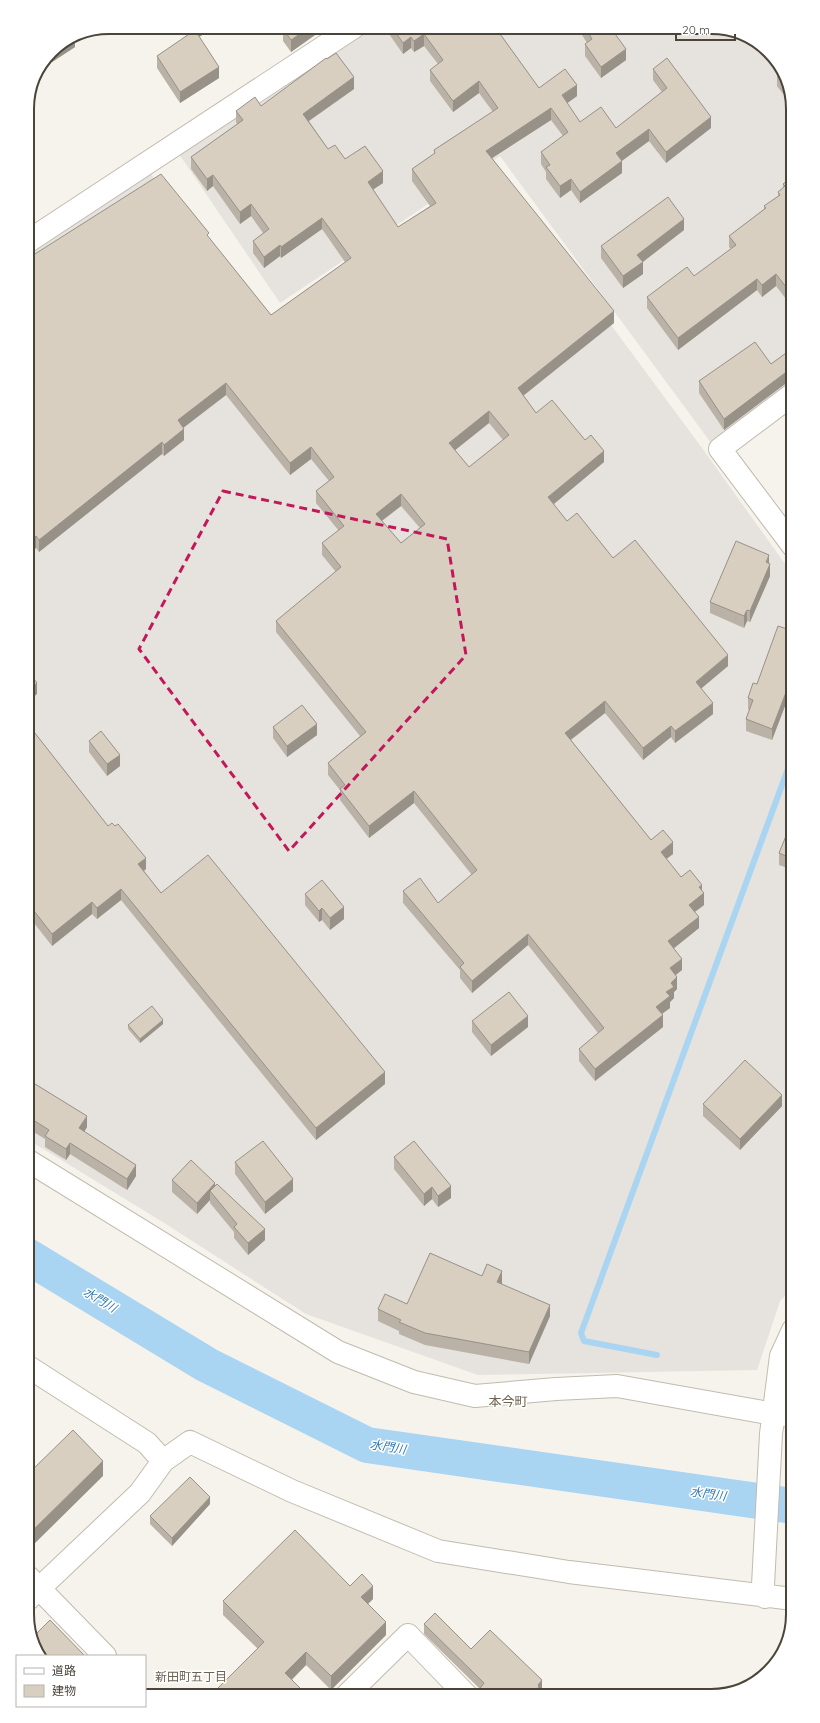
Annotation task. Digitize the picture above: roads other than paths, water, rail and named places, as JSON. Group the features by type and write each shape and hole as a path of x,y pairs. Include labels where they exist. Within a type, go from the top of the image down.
{"street":[{"path":"34,237 343,34"},
{"path":"786,399 720,449 786,537"},
{"path":"34,1164 338,1352 414,1382 475,1396 556,1389 617,1386 779,1421"},
{"path":"764,1591 779,1421 781,1356 786,1345"},
{"path":"34,1371 147,1444 164,1461"},
{"path":"34,1585 140,1493 164,1461 190,1442 292,1491 438,1551 569,1572 764,1591 786,1597"},
{"path":"34,1591 104,1655"},
{"path":"353,1689 408,1635 460,1689"}],"waterway":[{"path":"657,1355 584,1341 581,1333 786,774"},
{"name":"水門川","path":"34,1260 207,1365 367,1445 786,1505"}],"district":[{"name":"本今町","path":"508,1401"},
{"name":"新田町五丁目","path":"191,1677"}]}
